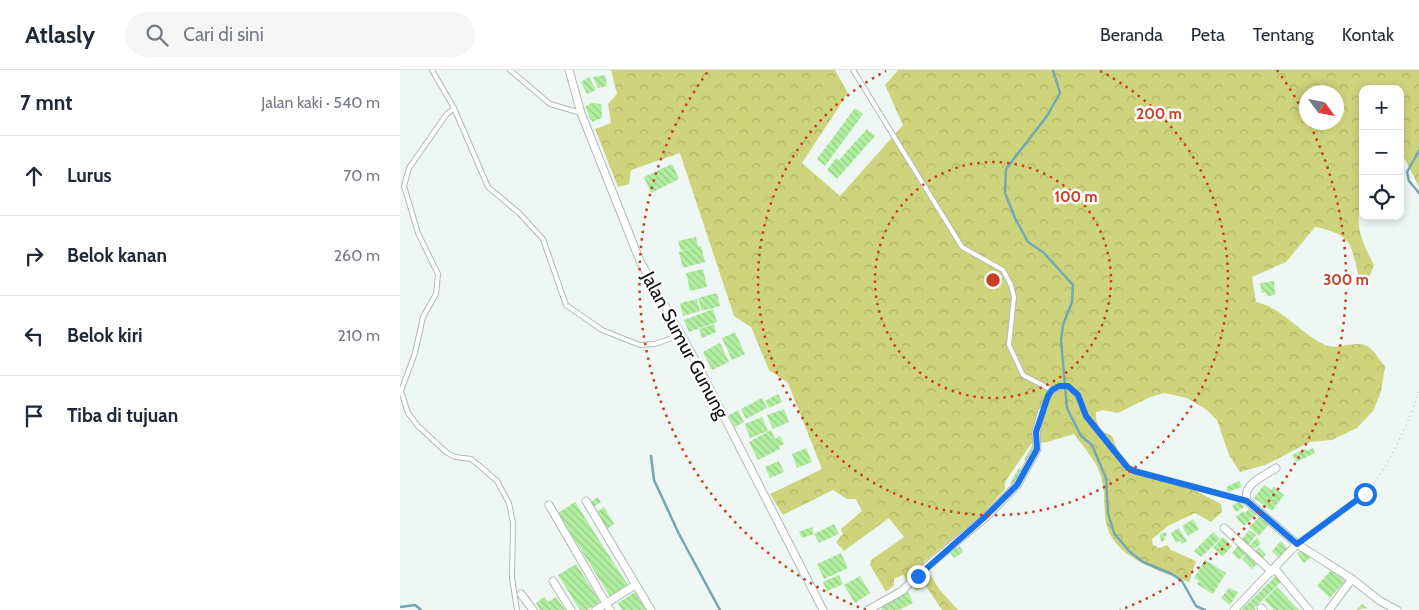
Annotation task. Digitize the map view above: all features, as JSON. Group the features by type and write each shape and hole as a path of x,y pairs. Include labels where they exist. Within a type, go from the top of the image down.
{"street":[{"name":"Jalan Sumur Gunung","path":"569,70 581,113 640,261 681,335 823,610"},
{"path":"868,610 902,591 926,567 986,516 1017,485 1037,449 1036,432 1042,410"},
{"path":"1276,468 1247,489 1245,494 1247,501 1297,544 1352,579 1372,596 1397,610"},
{"path":"586,502 651,610"},
{"path":"549,505 608,607"},
{"path":"1224,528 1273,570 1309,610"},
{"path":"1234,610 1297,544"},
{"path":"1329,610 1352,579"},
{"path":"553,581 571,610"},
{"path":"596,610 608,607 635,585"},
{"path":"521,594 532,610"}],"lane":[{"path":"432,70 454,108 488,187 519,213 543,239 566,305 602,330 640,345 655,344 681,335"},
{"path":"510,70 550,104 581,113"},
{"path":"853,70 962,247 1003,270 1011,285 1014,297 1009,345 1023,374 1052,390"},
{"path":"454,108 446,115 409,168 404,186 418,232 438,274 436,294 423,317 415,353 401,391 408,413 418,426 446,452 456,457 470,459 481,467 497,481 505,496 513,523 512,578 516,610"},
{"path":"1042,410 1052,390 1059,386 1068,386 1078,395 1086,416 1128,468 1247,501"}],"path":[{"path":"1297,544 1365,494 1391,455 1416,402 1419,389"}],"green space":[{"path":"611,70 835,70 848,93 802,163 840,196 903,125 885,85 898,70 1419,70 1419,187 1404,159 1404,85 1359,85 1359,226 1363,242 1374,265 1366,284 1360,281 1349,243 1338,234 1315,227 1286,262 1252,277 1256,302 1266,305 1283,315 1316,340 1325,345 1336,347 1359,344 1370,348 1385,366 1381,392 1373,411 1357,428 1332,440 1310,442 1265,465 1240,472 1229,455 1217,420 1207,410 1187,398 1164,393 1150,397 1118,413 1103,410 1096,412 1098,424 1102,430 1112,436 1122,462 1140,472 1169,477 1221,504 1222,512 1211,522 1195,513 1168,526 1152,539 1153,545 1159,548 1167,545 1171,550 1196,561 1189,582 1139,562 1115,542 1107,527 1100,473 1074,434 1047,442 1031,444 1005,482 1005,489 982,515 923,563 939,589 958,610 942,610 926,586 916,591 903,575 894,579 894,585 886,592 870,565 871,560 904,537 889,518 844,551 836,542 843,534 841,529 862,511 856,499 847,499 833,490 783,515 770,494 822,469 788,383 769,370 751,327 734,316 680,153 631,170 629,184 618,187 595,129 611,123 608,104 617,94"}],"building":[{"path":"605,75 607,86 598,88 593,77"},
{"path":"589,77 596,90 587,94 581,82"},
{"path":"592,103 601,104 602,118 592,122 585,107"},
{"path":"855,108 863,114 825,166 817,159"},
{"path":"867,129 875,136 837,179 827,170 836,158 839,160"},
{"path":"672,164 679,179 651,193 644,177"},
{"path":"696,237 698,247 681,251 678,241"},
{"path":"701,246 705,262 683,268 679,252"},
{"path":"703,269 707,287 690,291 686,273"},
{"path":"1274,281 1275,295 1267,296 1266,292 1262,293 1260,283"},
{"path":"717,293 720,306 702,311 698,298"},
{"path":"697,299 700,311 683,316 680,303"},
{"path":"713,309 717,322 689,332 684,320"},
{"path":"714,324 716,332 702,338 699,329"},
{"path":"735,332 745,354 732,360 722,338"},
{"path":"720,343 729,362 712,370 703,352"},
{"path":"778,394 782,402 769,408 765,401"},
{"path":"762,398 767,408 746,419 741,409"},
{"path":"784,409 789,422 773,429 767,415"},
{"path":"738,410 744,422 735,427 729,415"},
{"path":"762,417 768,431 750,438 745,424"},
{"path":"771,430 775,439 780,436 784,444 779,447 780,449 758,460 749,442"},
{"path":"1032,446 1036,448 1028,463 1024,460"},
{"path":"806,448 812,462 797,468 792,454"},
{"path":"1313,448 1315,453 1296,462 1292,455 1305,449 1306,451"},
{"path":"779,461 784,472 770,478 765,467"},
{"path":"1019,468 1023,471 1014,486 1010,483"},
{"path":"1239,481 1242,487 1228,492 1226,487"},
{"path":"1264,485 1271,490 1274,487 1284,495 1272,511 1254,498"},
{"path":"598,497 601,502 592,508 589,503"},
{"path":"1240,501 1244,507 1236,512 1232,506"},
{"path":"575,502 629,587 611,598 558,513"},
{"path":"604,507 614,524 606,530 595,513"},
{"path":"1250,508 1256,514 1244,526 1236,517 1243,511 1245,513"},
{"path":"1259,517 1268,525 1259,536 1249,527"},
{"path":"1193,519 1199,529 1188,536 1182,526"},
{"path":"834,524 839,534 819,543 814,534"},
{"path":"812,527 814,534 802,538 799,532"},
{"path":"1179,528 1187,541 1182,544 1180,541 1176,543 1171,533"},
{"path":"1249,530 1256,535 1247,547 1240,542"},
{"path":"1165,532 1167,535 1164,537 1166,539 1161,542 1160,535"},
{"path":"1213,532 1220,539 1201,557 1194,551"},
{"path":"1223,537 1232,546 1223,556 1213,548"},
{"path":"1257,538 1261,543 1255,549 1250,545"},
{"path":"1281,541 1288,549 1279,558 1272,551"},
{"path":"1239,545 1247,552 1239,560 1232,553"},
{"path":"960,546 963,552 954,558 950,552"},
{"path":"1259,547 1266,555 1261,560 1254,552"},
{"path":"1303,548 1310,558 1304,563 1297,553"},
{"path":"1248,552 1259,562 1252,569 1242,559"},
{"path":"841,553 848,568 824,579 817,564"},
{"path":"1205,560 1226,573 1213,594 1197,584 1199,581 1194,578"},
{"path":"576,564 600,602 587,610 580,610 558,575"},
{"path":"1332,569 1345,581 1330,598 1317,586"},
{"path":"839,575 843,584 827,591 823,582"},
{"path":"1277,575 1282,581 1254,608 1256,610 1241,610"},
{"path":"860,576 870,593 855,603 844,585"},
{"path":"1277,587 1299,610 1274,610 1264,600"},
{"path":"1229,588 1238,592 1230,605 1221,598"},
{"path":"635,592 646,610 622,610 618,603"},
{"path":"908,592 913,603 899,610 882,610 880,606"},
{"path":"544,597 548,602 556,597 565,610 540,610 536,603"},
{"path":"1362,604 1367,608 1356,610"}],"waterway":[{"path":"1053,70 1060,93 1047,116 1006,169 1005,193 1015,218 1028,242 1044,253 1073,285 1072,302 1063,325 1061,340 1067,408 1081,436 1092,445 1106,478 1108,513 1114,533 1129,551 1143,562 1172,574 1182,581 1196,606 1205,610"},
{"path":"1419,151 1407,172 1409,181 1419,193"},
{"path":"651,456 654,480 679,534 720,610"},
{"path":"400,607 415,605 421,610"}],"route":[{"path":"918,576 926,567 954,546 1017,485 1037,449 1036,432 1042,410 1052,390 1059,386 1068,386 1078,395 1086,416 1128,468 1247,501 1269,522 1297,544 1365,494"}]}
